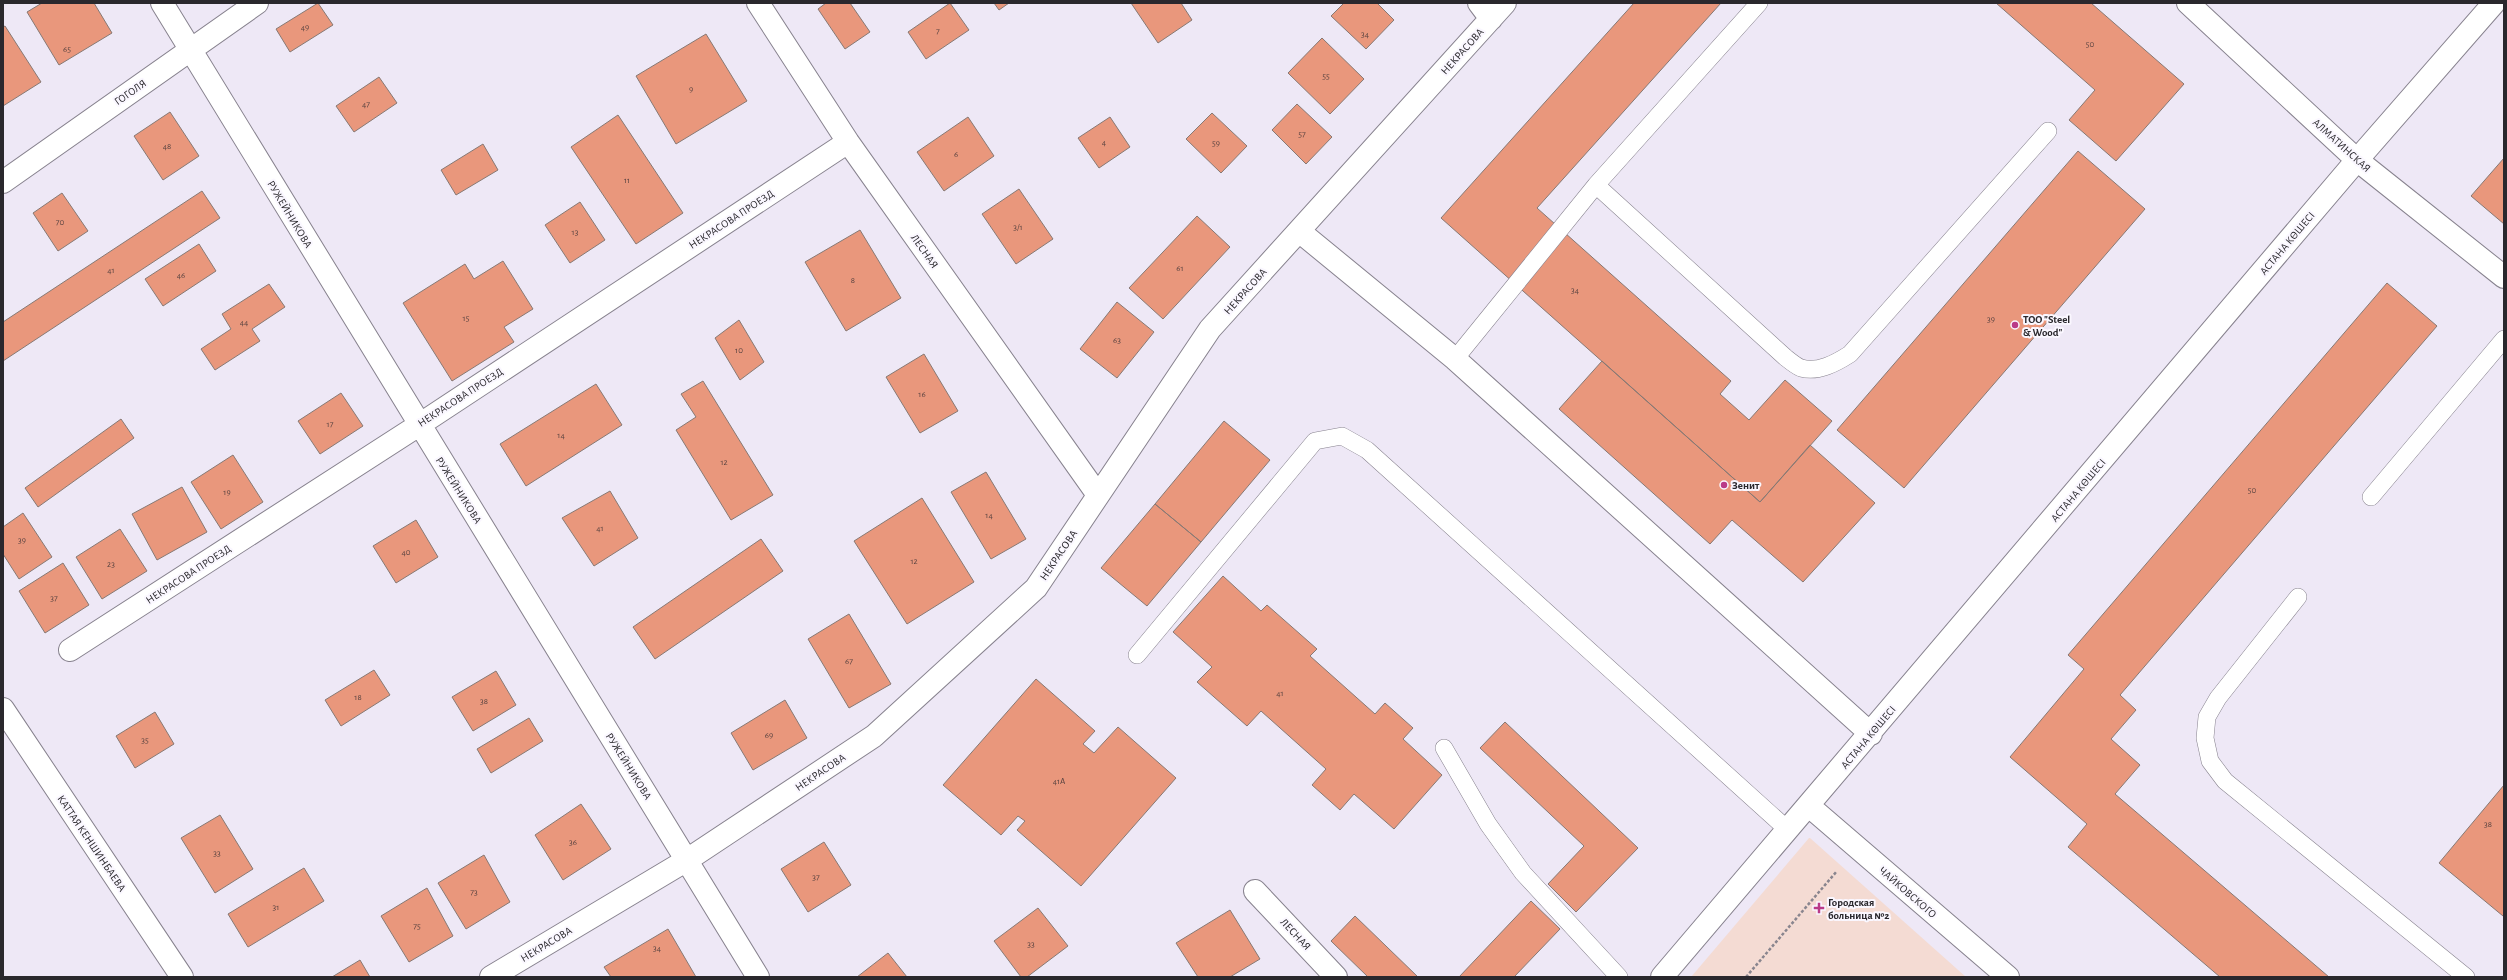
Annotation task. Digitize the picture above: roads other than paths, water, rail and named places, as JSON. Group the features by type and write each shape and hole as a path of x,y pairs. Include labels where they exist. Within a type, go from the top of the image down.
{"street":[{"name":"РУЖЕЙНИКОВА","path":"162,3 758,977"},
{"name":"ГОГОЛЯ","path":"3,182 258,3"},
{"name":"ЛЕСНАЯ","path":"758,3 848,142 1098,495"},
{"name":"АЛМАТИНСКАЯ","path":"2188,3 2357,160 2504,277"},
{"name":"АСТАНА КӨШЕСІ","path":"1662,977 2357,160 2494,3"},
{"name":"НЕКРАСОВА","path":"491,977 686,860 874,736 1036,588 1210,329 1298,231 1492,8"},
{"name":"НЕКРАСОВА ПРОЕЗД","path":"70,650 419,425 848,142"},
{"path":"1298,231 1455,359 1870,734"},
{"name":"КАТТАЯ КЕНШИНБАЕВА","path":"3,709 182,977"},
{"name":"ЧАЙКОВСКОГО","path":"1809,806 2008,977"},
{"name":"ЛЕСНАЯ","path":"1255,891 1336,977"}],"lane":[{"path":"1455,359 1596,185 1759,3"},
{"path":"1596,185 1785,357 1801,368 1818,369 1835,364 1850,354 2048,131"},
{"path":"2371,497 2504,339"},
{"path":"1137,656 1315,441 1342,436 1367,450 1788,830"},
{"path":"2298,597 2218,698 2207,717 2205,738 2210,761 2225,781 2466,977"},
{"path":"1444,748 1488,824 1523,873 1619,977"}],"place":[{"name":"TOO \"Steel & Wood\"","path":"2015,325"},
{"name":"Зенит","path":"1724,485"},
{"name":"Городская больница №2","path":"1819,908"}]}
